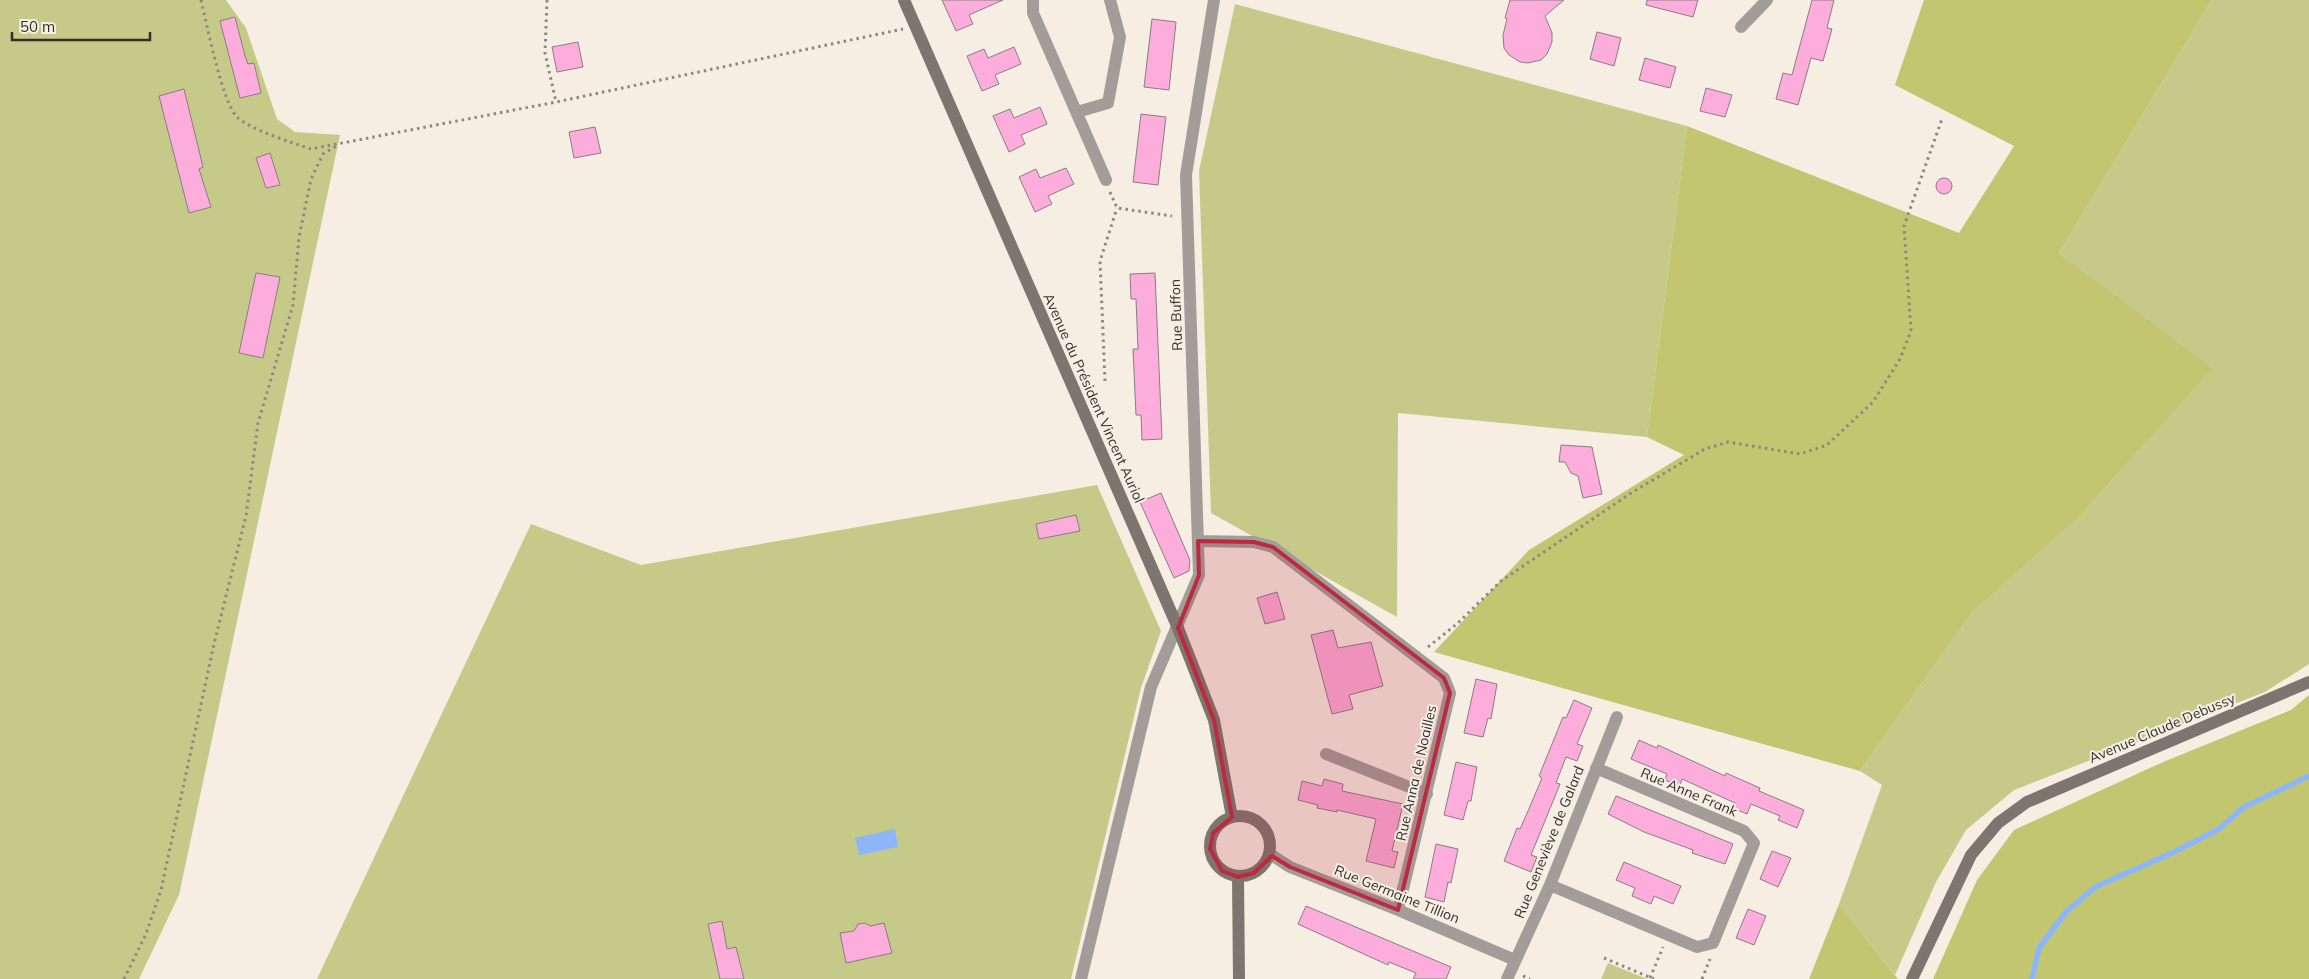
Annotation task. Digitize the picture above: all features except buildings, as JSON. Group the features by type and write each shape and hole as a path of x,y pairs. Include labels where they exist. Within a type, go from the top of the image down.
{"main road":[{"name":"Avenue du Président Vincent Auriol","path":"904,0 1178,628 1214,720 1232,817"},
{"name":"Avenue Claude Debussy","path":"1912,979 1971,855 1998,823 2027,802 2309,682"},
{"path":"1232,817 1250,817 1258,822 1269,836 1270,854 1261,869 1246,876 1229,875 1216,865 1210,849 1213,832 1224,820 1232,817"},
{"path":"1238,877 1239,979"}],"street":[{"path":"1033,0 1033,13 1106,180"},
{"path":"1077,112 1108,103 1120,38 1110,0"},
{"path":"1741,28 1767,0"},
{"name":"Rue Buffon","path":"1081,979 1151,687 1169,642 1178,628 1200,575 1186,174 1213,6"},
{"name":"Rue Anna de Noailles","path":"1198,541 1254,542 1273,547 1444,678 1450,693 1398,910"},
{"name":"Rue Geneviève de Galard","path":"1507,979 1550,885 1617,716"},
{"path":"1326,754 1427,794"},
{"name":"Rue Anne Frank","path":"1550,885 1697,947 1713,943 1754,843 1744,831 1596,768"},
{"name":"Rue Germaine Tillion","path":"1270,854 1290,867 1398,910 1515,960"}],"path":[{"path":"201,0 224,92 237,117 273,136 310,149 556,102 916,27"},
{"path":"547,0 545,53 556,102"},
{"path":"1417,656 1458,623 1501,581 1631,493 1705,449 1728,442 1800,454 1827,445 1873,402 1900,359 1911,331 1904,226 1942,119"},
{"path":"124,979 146,934 161,890 214,644 246,516 258,423 293,305 299,237 311,179 322,154 338,145"},
{"path":"1105,381 1100,261 1117,208 1106,180"},
{"path":"1117,208 1188,218"},
{"path":"1604,958 1651,979 1669,935"}],"highlighted area":[{"path":"1198,541 1254,542 1273,547 1444,678 1450,693 1398,910 1290,867 1272,856 1254,873 1238,877 1222,871 1210,849 1213,833 1232,817 1214,720 1178,628 1199,575"}],"green space":[{"path":"0,0 226,0 246,28 277,119 295,132 340,135 179,895 139,979 0,979"},
{"path":"1924,0 2212,0 2059,253 2213,369 2077,519 1971,614 1860,771 1434,652 1529,550 1684,455 1647,437 1687,126 1959,233 2014,146 1895,85"},
{"path":"2212,0 2309,0 2309,664 2265,692 2014,790 1966,830 1936,882 1895,975 1839,904 1882,785 1860,771 1971,614 2077,519 2212,370 2059,253"},
{"path":"1235,4 1687,126 1647,437 1398,413 1397,617 1211,513 1199,171"},
{"path":"1097,485 1161,631 1141,688 1071,979 317,979 531,524 641,565"},
{"path":"2309,695 2309,979 1933,979 1977,880 2014,830 2163,762 2291,710"},
{"path":"1839,904 1898,979 1809,979"},
{"path":"1608,963 1647,979 1601,979"}],"water":[{"path":"895,829 898,847 859,855 855,838"}],"waterway":[{"path":"2032,979 2039,948 2066,912 2095,887 2174,852 2219,829 2244,807 2309,776"}]}
